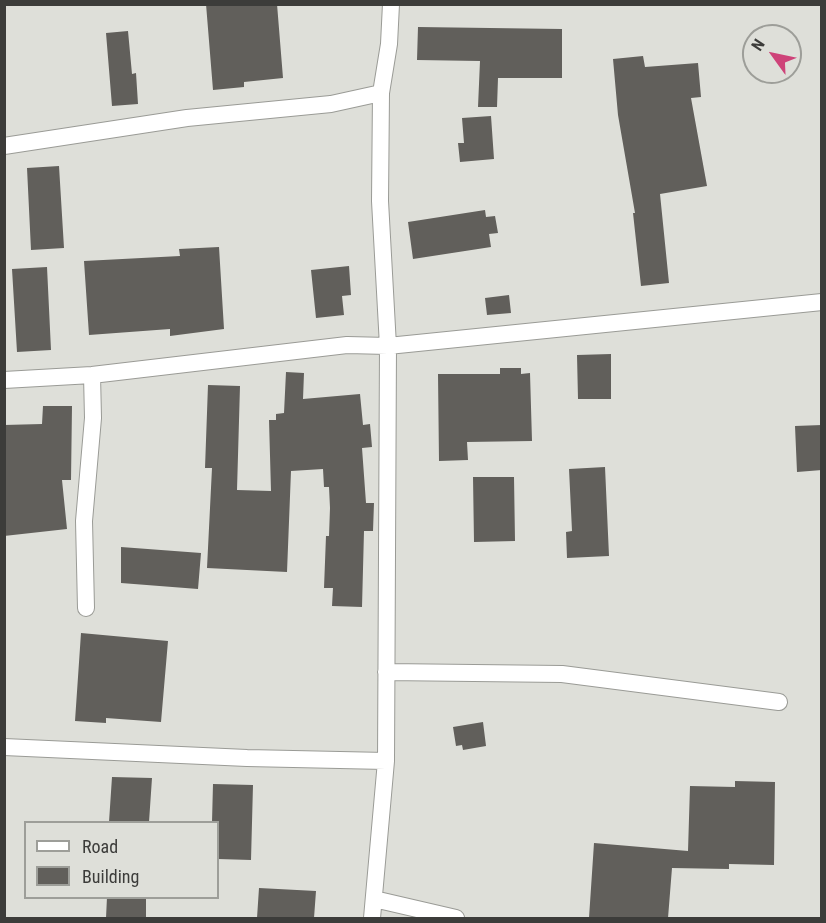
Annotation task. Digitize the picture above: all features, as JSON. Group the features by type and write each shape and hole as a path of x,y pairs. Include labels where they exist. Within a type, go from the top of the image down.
{"street":[{"path":"372,918 386,761 388,346 380,201 381,93 389,44 391,4"},
{"path":"4,146 187,118 331,104 381,93"},
{"path":"4,380 93,375 336,346 388,346 822,303"},
{"path":"86,608 84,521 93,418 93,375"},
{"path":"386,672 562,674 779,702"},
{"path":"4,747 386,761"},
{"path":"374,899 456,918"}],"building":[{"path":"206,4 277,4 283,78 244,82 244,87 213,90"},
{"path":"418,27 562,29 562,78 498,78 497,107 478,107 480,61 417,60"},
{"path":"128,31 132,74 136,73 138,104 112,106 106,33"},
{"path":"643,56 645,67 698,63 701,97 691,98 707,186 660,194 669,283 641,286 633,213 635,213 618,115 613,59"},
{"path":"491,116 494,159 460,162 458,143 464,143 462,118"},
{"path":"59,166 64,248 31,250 27,168"},
{"path":"485,210 486,217 495,216 498,233 489,234 491,247 413,259 408,222"},
{"path":"219,247 224,329 170,336 170,329 89,335 84,261 180,256 179,249"},
{"path":"349,266 351,295 342,296 344,315 316,318 311,270"},
{"path":"47,267 51,350 17,352 12,269"},
{"path":"509,295 511,313 487,315 485,298"},
{"path":"611,354 611,399 578,399 577,355"},
{"path":"500,368 521,368 521,374 530,373 532,441 467,442 468,460 439,461 438,374 500,374"},
{"path":"286,372 304,373 303,399 360,394 363,425 370,424 372,447 362,448 366,503 374,503 373,531 364,531 362,607 332,606 333,588 324,588 326,536 329,536 330,508 329,487 324,487 323,469 291,471 287,572 207,568 212,468 205,468 208,385 240,386 237,490 271,491 269,420 276,420 276,414 284,413"},
{"path":"43,406 72,406 71,480 62,480 67,529 4,536 4,425 42,424"},
{"path":"822,425 822,470 797,472 795,426"},
{"path":"605,467 609,556 567,558 566,532 572,531 569,469"},
{"path":"473,477 514,477 515,541 474,542"},
{"path":"121,547 201,553 198,589 121,583"},
{"path":"81,633 168,641 161,722 106,718 106,723 75,721"},
{"path":"483,722 486,746 463,750 462,745 456,746 453,727"},
{"path":"112,777 152,778 149,821 109,821"},
{"path":"735,781 775,782 774,865 729,864 729,869 672,868 668,918 589,918 594,843 688,851 690,786 735,787"},
{"path":"213,784 253,785 251,860 219,859 219,821 212,821"},
{"path":"259,888 316,891 314,918 257,918"},
{"path":"107,899 146,899 146,918 106,918"}]}
